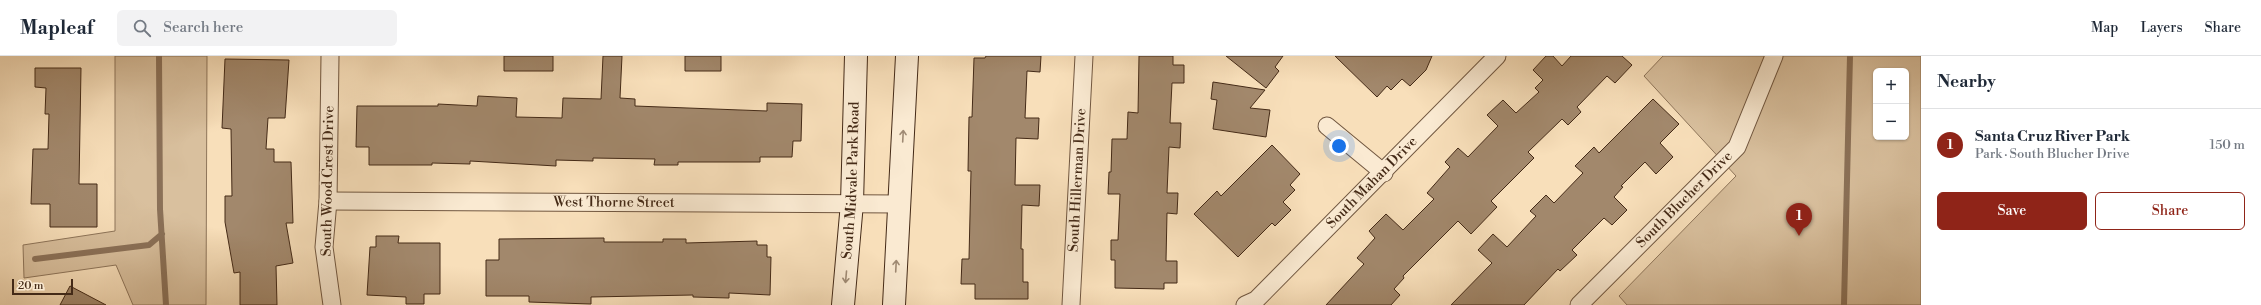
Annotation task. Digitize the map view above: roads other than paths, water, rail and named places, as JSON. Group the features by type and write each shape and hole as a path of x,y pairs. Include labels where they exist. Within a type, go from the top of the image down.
{"main road":[{"name":"South Midvale Park Road","path":"843,305 852,202 856,56"},
{"path":"894,305 907,56"}],"street":[{"name":"South Wood Crest Drive","path":"330,56 328,201 324,247 332,305"},
{"name":"South Hillerman Drive","path":"1071,305 1084,56"},
{"name":"South Mahan Drive","path":"1245,305 1256,300 1384,173 1497,56"},
{"name":"South Blucher Drive","path":"1579,305 1737,147 1774,61 1774,56"},
{"path":"1327,126 1384,173"},
{"name":"West Thorne Street","path":"328,201 852,202 900,204"}],"waterway":[{"path":"159,56 160,209 166,305"},
{"path":"1844,305 1850,56"},
{"path":"35,259 149,245 162,234"}],"place":[{"name":"Santa Cruz River Park","path":"1799,236"}]}
